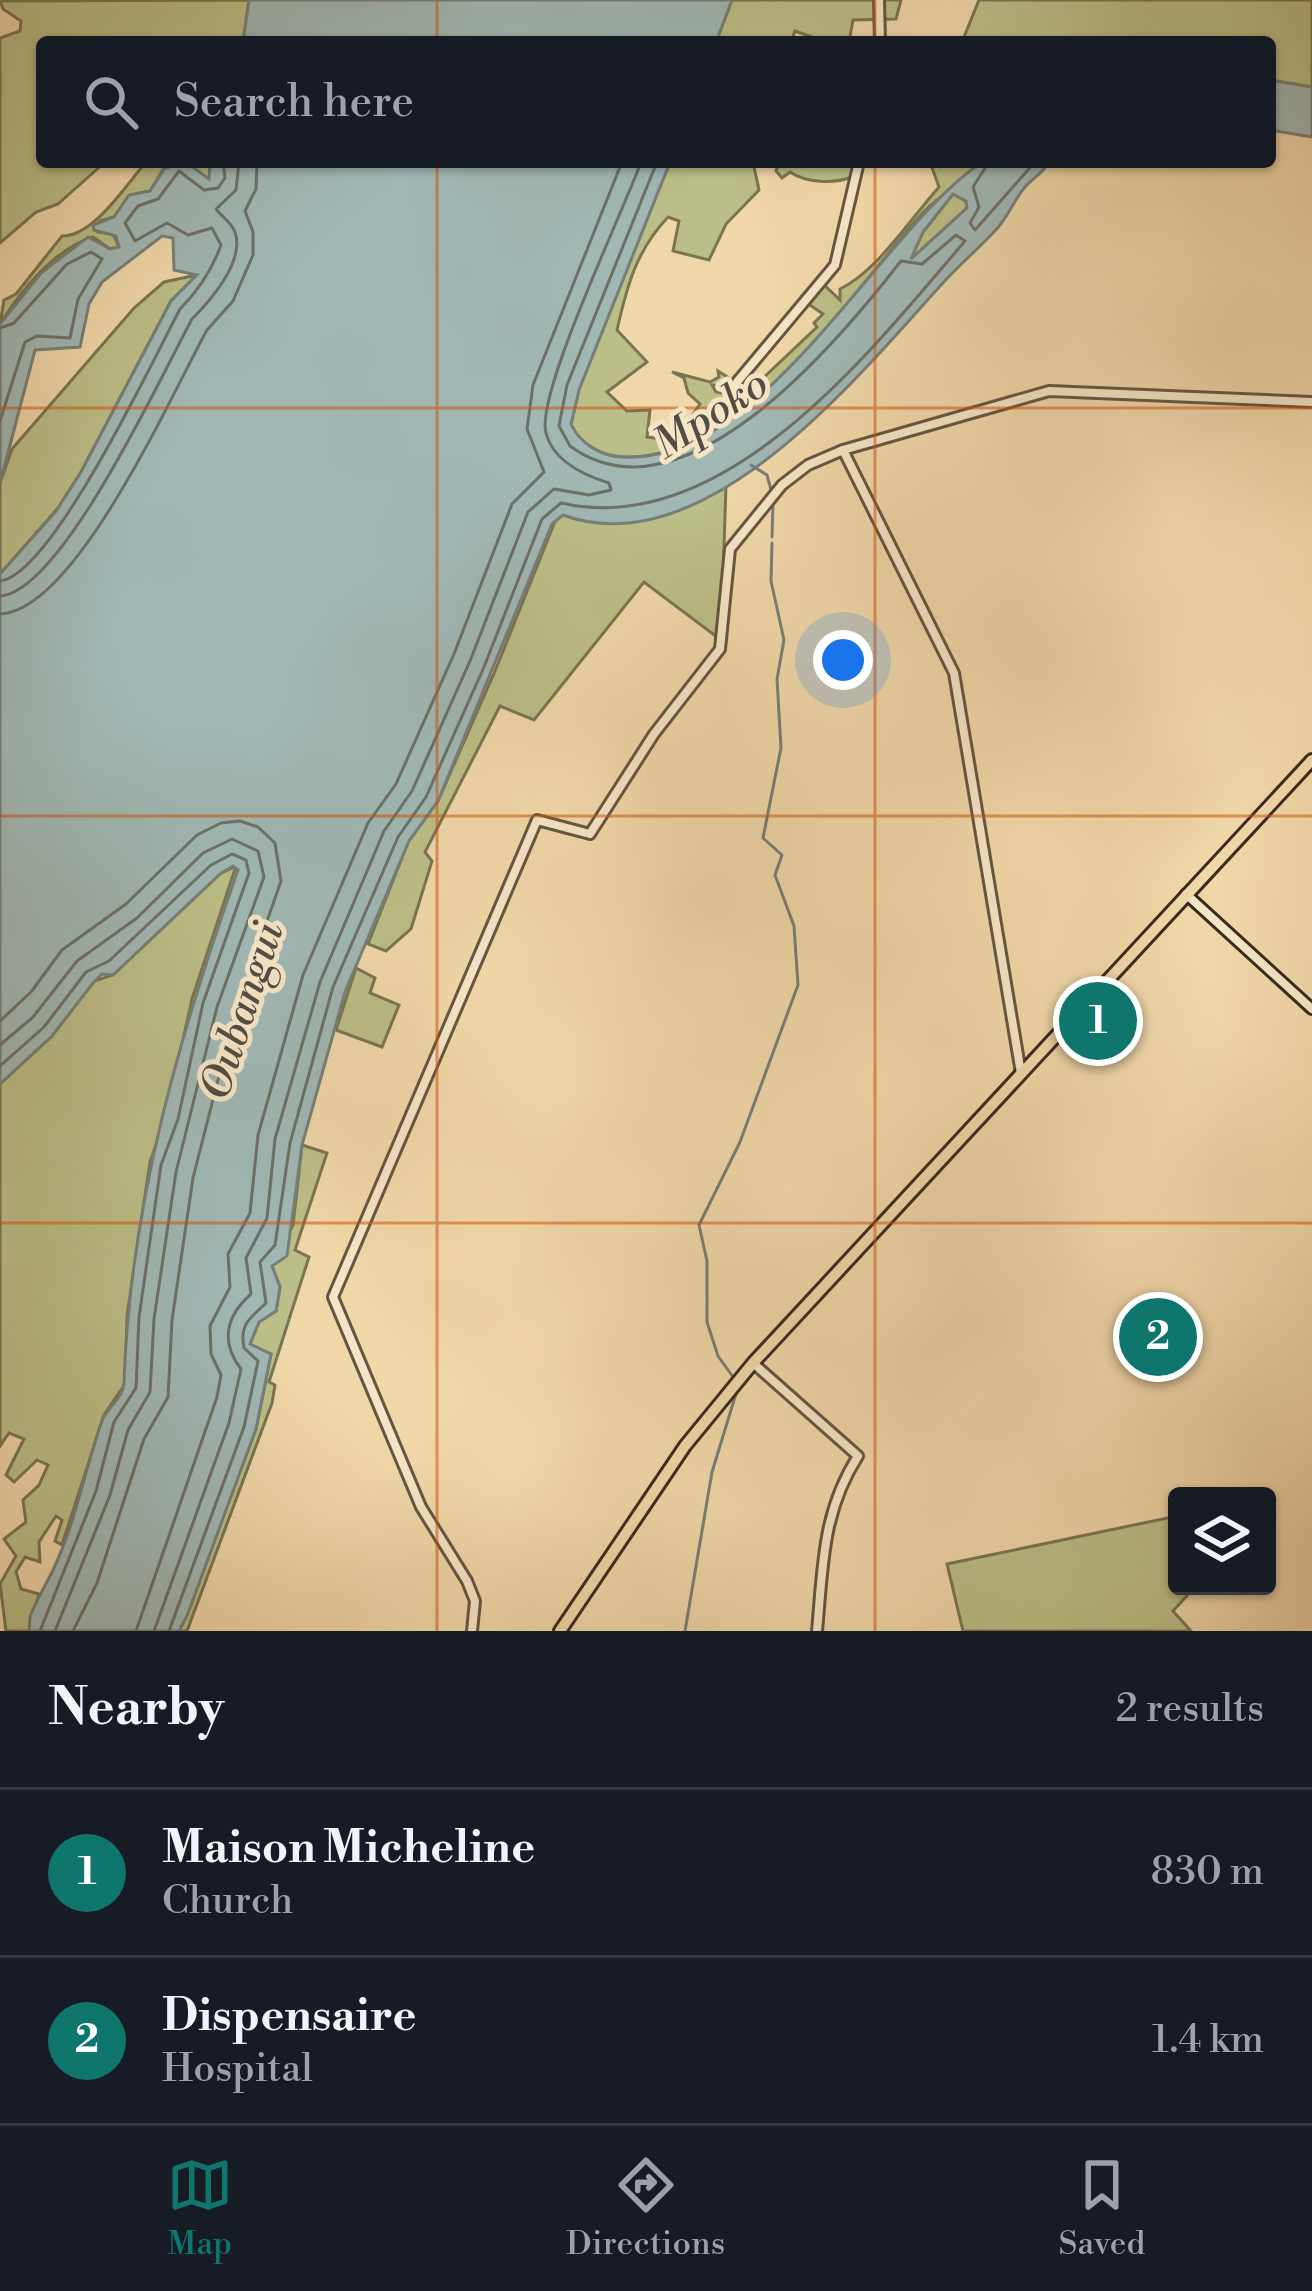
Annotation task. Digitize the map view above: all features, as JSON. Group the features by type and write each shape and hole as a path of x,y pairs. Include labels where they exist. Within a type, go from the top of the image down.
{"main road":[{"path":"560,1631 685,1446 753,1364 1312,760"}],"street":[{"path":"880,0 880,36"},
{"path":"735,406 737,382 835,265 858,168"},
{"path":"472,1631 471,1590 422,1507 338,1312 337,1285 503,909 536,820 590,834 626,785 632,765 720,649 725,567 734,543 789,478 843,450 1049,391 1312,402"},
{"path":"843,450 954,673 1022,1074"},
{"path":"1186,894 1312,1009"},
{"path":"326,1309 338,1312"},
{"path":"753,1364 858,1456 837,1489 827,1519 818,1631"}],"green space":[{"path":"249,0 244,36 36,36 36,168 98,168 58,204 36,212 0,243 0,38 20,31 21,21 3,9 0,1"},
{"path":"732,0 901,0 896,19 853,20 850,36 809,36 795,31 793,36 718,36"},
{"path":"979,0 1312,0 1312,87 1276,81 1276,36 964,36"},
{"path":"141,168 164,168 150,191 130,195 114,217 100,221 98,232 113,234 119,247 110,249 93,237 66,251 29,284 0,324 4,300 16,294 62,236 86,228"},
{"path":"164,168 212,168 209,179"},
{"path":"668,168 754,168 759,190 726,224 709,260 673,251 679,221 668,217 640,256 629,284 617,330 647,362 607,392 627,411 650,410 647,437 674,441 700,404 688,393 684,378 672,372 710,382 719,377 718,371 729,378 724,386 712,385 716,392 734,395 751,373 761,380 817,327 814,323 823,314 807,303 823,284 840,300 840,289 879,258 939,187 932,168 975,168 926,210 792,365 715,429 674,449 613,456 589,445 571,425 579,389"},
{"path":"854,168 852,177 829,181 790,172 782,178 776,171"},
{"path":"953,194 966,201 967,208 910,260 923,232"},
{"path":"197,275 171,301 58,508 0,574 0,483 12,449 134,308 164,282"},
{"path":"726,484 721,640 644,582 534,720 500,706 425,852 432,861 411,929 386,951 368,944 409,840 438,801 556,519 563,515 603,522 645,517 687,504"},
{"path":"236,866 192,999 166,1116 150,1162 127,1316 125,1384 104,1415 62,1545 55,1541 62,1520 56,1516 39,1542 40,1562 25,1557 16,1572 21,1589 39,1594 29,1631 6,1631 0,1584 16,1556 4,1539 26,1522 23,1500 39,1485 48,1465 37,1460 14,1482 6,1475 24,1439 9,1433 0,1446 0,1084 52,1036 94,981 113,975 220,874"},
{"path":"356,968 375,978 370,993 399,1005 382,1047 336,1030"},
{"path":"302,1145 327,1153 295,1250 309,1257 269,1382 275,1385 272,1403 187,1631 179,1631 256,1429 271,1354 250,1344 259,1322 276,1311 280,1287 272,1266 293,1225"},
{"path":"1168,1518 1168,1595 1188,1595 1173,1611 1191,1631 963,1631 947,1564"}],"water":[{"path":"249,0 732,0 718,36 244,36"},
{"path":"1276,81 1312,87 1312,137 1276,131"},
{"name":"Oubangui","path":"165,168 194,168 209,179 210,168 668,168 579,390 571,424 592,448 622,457 673,450 722,426 769,388 939,198 974,168 1044,168 994,232 823,411 774,454 723,489 670,514 617,524 563,515 552,524 438,801 409,841 345,992 302,1145 287,1256 272,1266 280,1287 276,1311 259,1322 250,1344 271,1354 256,1429 187,1616 179,1631 29,1631 32,1611 68,1532 102,1421 123,1388 136,1251 161,1122 196,995 238,870 233,866 220,874 113,975 102,974 52,1036 0,1084 0,574 56,511 171,301 197,275 174,270 173,238 162,236 102,282 89,304 80,347 35,350 0,483 0,324 41,273 88,237 110,249 119,247 116,236 94,230 93,225 114,217 129,195 150,191","holes":["953,194 966,201 967,208 911,259 923,232"]}],"waterway":[{"path":"751,465 767,475 771,490"},
{"path":"772,537 773,503"},
{"path":"733,1377 718,1356 707,1322 707,1261 699,1225 740,1142 798,985 794,926 775,875 782,855 763,838 781,748 777,679 784,640 771,581 772,543"},
{"path":"685,1631 712,1472 739,1384"}],"place":[{"name":"Maison Micheline","path":"1098,1021"},
{"name":"Dispensaire","path":"1158,1337"}],"water label":[{"name":"Mpoko","path":"711,415"}]}
